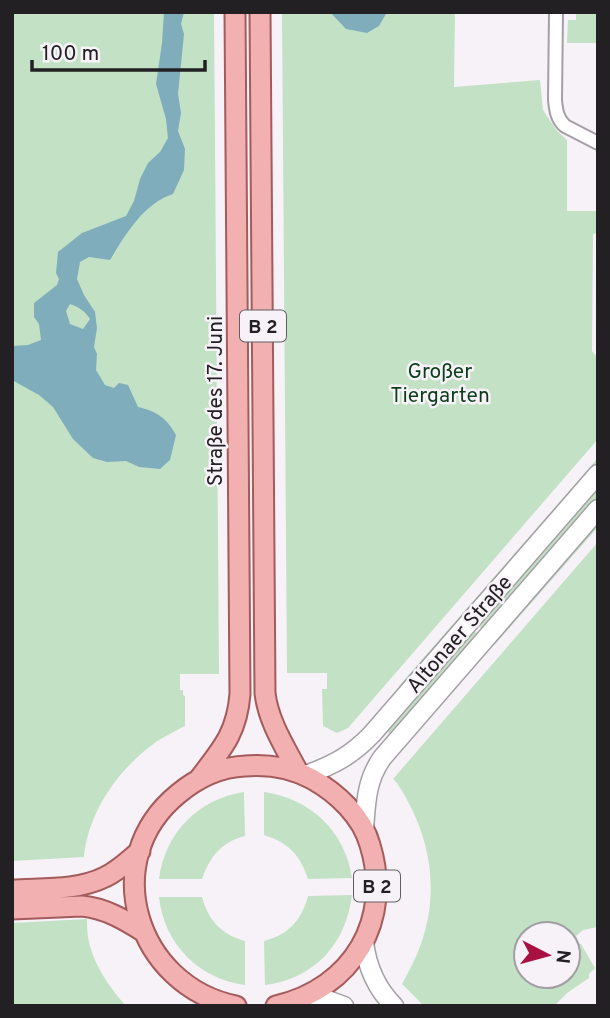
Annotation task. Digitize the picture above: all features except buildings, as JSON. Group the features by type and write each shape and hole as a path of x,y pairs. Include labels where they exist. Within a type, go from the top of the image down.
{"main road":[{"name":"Straße des 17. Juni","path":"199,779 233,730 240,694 235,12"},
{"name":"B 2","path":"260,12 265,698 274,724 302,774 334,794 354,814 364,830 372,853 377,883 374,913 363,942 344,969 305,999"},
{"name":"Altonaer Straße","path":"302,774 335,763 349,755 372,734 598,474"},
{"name":"Altonaer Straße","path":"364,830 370,779 382,758 598,509"},
{"path":"199,779 238,766 268,765 302,774"},
{"name":"B 2","path":"199,779 174,797 146,836 140,851 135,883 136,903 144,932 153,949 164,965 199,998"},
{"path":"12,890 71,887 92,883 115,872 140,851"},
{"path":"12,909 93,907 144,932"},
{"path":"363,942 373,978 394,1006"},
{"path":"199,998 236,1006"},
{"path":"276,1006 305,999 344,1006"}],"street":[{"path":"555,12 557,113 565,126 598,143"}],"green space":[{"path":"12,12 214,12 219,674 180,674 180,690 183,690 185,696 185,726 156,742 118,778 92,824 84,857 12,861"},
{"name":"Großer Tiergarten","path":"282,12 455,12 454,87 540,80 543,110 557,131 567,140 567,211 598,211 598,233 593,234 592,351 598,358 598,439 348,728 337,733 323,726 322,689 327,689 327,673 287,673"},
{"path":"576,13 598,13 598,43 567,43 568,20 576,20"},
{"path":"598,458 598,461 401,689 399,686"},
{"path":"598,485 598,498 483,630 477,624"},
{"path":"598,522 598,527 495,644 494,643"},
{"path":"598,542 598,927 582,931 582,920 512,920 512,990 571,990 554,1006 424,1006 402,984 419,949 427,923 431,881 424,840 393,779"},
{"path":"472,629 479,635 392,736 386,730"},
{"path":"244,792 245,836 223,846 209,864 202,879 159,879 168,847 187,821 198,810 212,802"},
{"path":"264,792 297,802 323,820 342,846 352,878 308,879 302,863 287,846 264,835"},
{"path":"352,895 343,929 325,956 298,975 265,985 264,941 280,935 293,925 308,896"},
{"path":"159,897 202,897 208,913 217,925 229,935 245,941 245,985 213,975 187,956 168,930"},
{"path":"87,919 91,951 109,984 126,1006 12,1006 12,923"},
{"path":"582,946 595,968 589,978 582,983"}],"water":[{"path":"164,12 184,12 181,24 184,34 178,94 181,113 178,131 185,149 184,170 173,194 144,212 110,260 89,257 80,262 77,279 95,312 96,370 105,385 114,388 119,383 128,385 138,407 160,416 176,435 170,460 160,469 139,467 126,461 107,462 93,458 73,439 53,407 39,395 12,380 12,346 28,345 41,340 39,324 34,317 34,303 57,285 58,252 82,233 126,216 148,163 160,152 168,138 166,119 156,84","holes":["70,304 79,308 90,319 83,329 70,324 66,311"]},
{"path":"330,12 387,12 379,26 367,33 346,29"}]}
